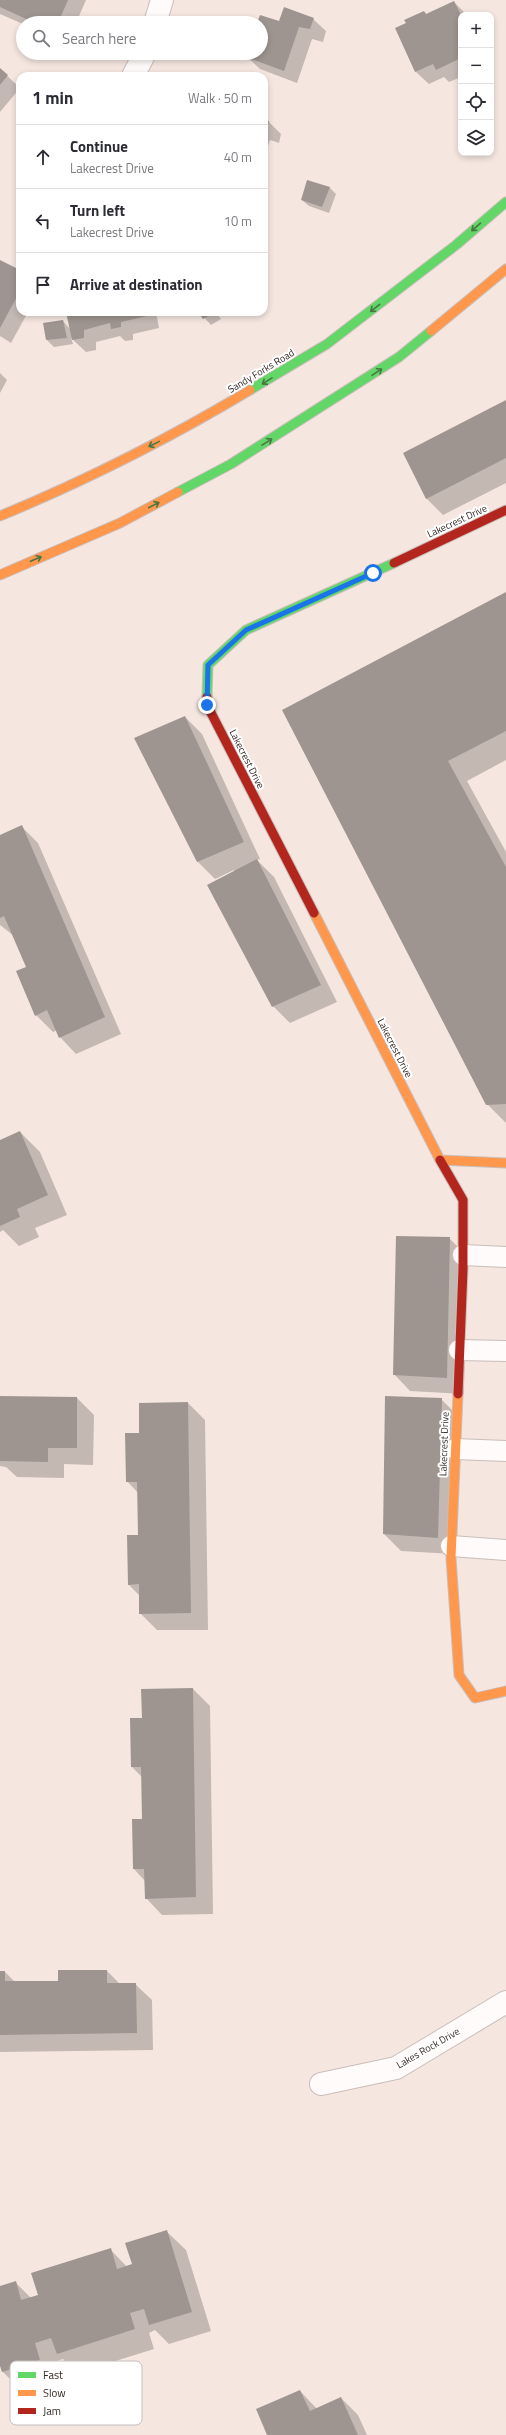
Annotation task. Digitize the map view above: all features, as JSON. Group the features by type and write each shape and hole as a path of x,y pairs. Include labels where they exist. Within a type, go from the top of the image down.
{"street":[{"path":"157,16 162,0"},
{"path":"134,72 141,60"},
{"name":"Sandy Forks Road","path":"0,516 60,491 185,429 327,344 456,245 506,202"},
{"path":"0,575 120,523 231,464 399,357 506,270"},
{"name":"Lakecrest Drive","path":"506,510 373,573 246,630 208,665 207,705 440,1160 463,1200 463,1256 451,1546 459,1675 475,1698 506,1691"},
{"path":"440,1160 506,1162"},
{"name":"Lakes Rock Drive","path":"322,2084 396,2068 506,2002"}],"lane":[{"path":"463,1256 506,1257"},
{"path":"459,1350 506,1351"},
{"path":"455,1449 506,1451"},
{"path":"451,1546 506,1550"}],"building":[{"path":"0,0 68,0 61,16 20,16 0,7"},
{"path":"454,1 460,12 458,12 458,59 436,70 433,64 415,72 395,28 406,23 404,20 424,11 426,14"},
{"path":"284,7 314,18 310,29 299,27 284,71 254,60 268,60 268,18 279,21"},
{"path":"0,68 8,75 0,85"},
{"path":"307,180 330,187 322,207 301,200"},
{"path":"0,260 16,268 16,298 0,328"},
{"path":"67,316 147,316 121,322 121,327 111,329 110,323 84,330 84,338 72,340"},
{"path":"201,316 208,316 203,319"},
{"path":"63,320 67,338 46,340 43,323"},
{"path":"506,400 506,458 426,499 403,453"},
{"path":"506,592 506,731 448,761 506,867 506,1104 486,1105 282,710"},
{"path":"185,716 244,842 197,862 134,738"},
{"path":"22,825 105,1017 59,1038 47,1010 35,1016 16,971 26,967 4,916 0,918 0,835"},
{"path":"257,859 321,985 272,1007 207,885"},
{"path":"20,1131 48,1195 17,1209 20,1217 0,1226 0,1140"},
{"path":"396,1236 450,1237 447,1378 393,1375"},
{"path":"0,1396 77,1397 77,1448 48,1448 48,1462 0,1461"},
{"path":"385,1396 442,1398 438,1538 383,1534"},
{"path":"188,1402 191,1613 139,1614 139,1584 128,1585 127,1535 138,1535 137,1482 126,1482 125,1433 139,1433 139,1403"},
{"path":"193,1688 196,1897 145,1899 144,1869 133,1869 132,1819 142,1819 141,1767 131,1767 130,1718 142,1718 141,1689"},
{"path":"58,1970 107,1970 107,1983 136,1983 137,2033 0,2035 0,1971 5,1971 5,1981 58,1981"},
{"path":"167,2230 192,2312 149,2325 144,2309 130,2313 135,2329 57,2354 51,2338 35,2343 40,2360 10,2361 10,2369 2,2372 0,2366 0,2286 16,2281 21,2300 38,2295 31,2273 111,2248 117,2269 132,2264 125,2243"},
{"path":"300,2390 310,2411 341,2397 358,2435 267,2435 256,2409"}],"traffic: fast":[{"path":"250,390 327,344 456,245 506,202"},
{"path":"178,492 231,464 399,357 431,331"},
{"path":"207,697 208,665 246,630 394,563"}],"traffic: slow":[{"path":"431,331 506,269"},
{"path":"0,516 65,488 128,458 250,390"},
{"path":"0,575 120,523 178,492"},
{"path":"314,913 440,1160 506,1163"},
{"path":"458,1394 451,1558 459,1675 475,1698 506,1691"}],"traffic: jam":[{"path":"394,563 506,510"},
{"path":"207,697 207,705 314,913"},
{"path":"440,1160 463,1200 463,1269 458,1394"}],"route":[{"path":"207,705 208,665 246,630 373,573"}]}
